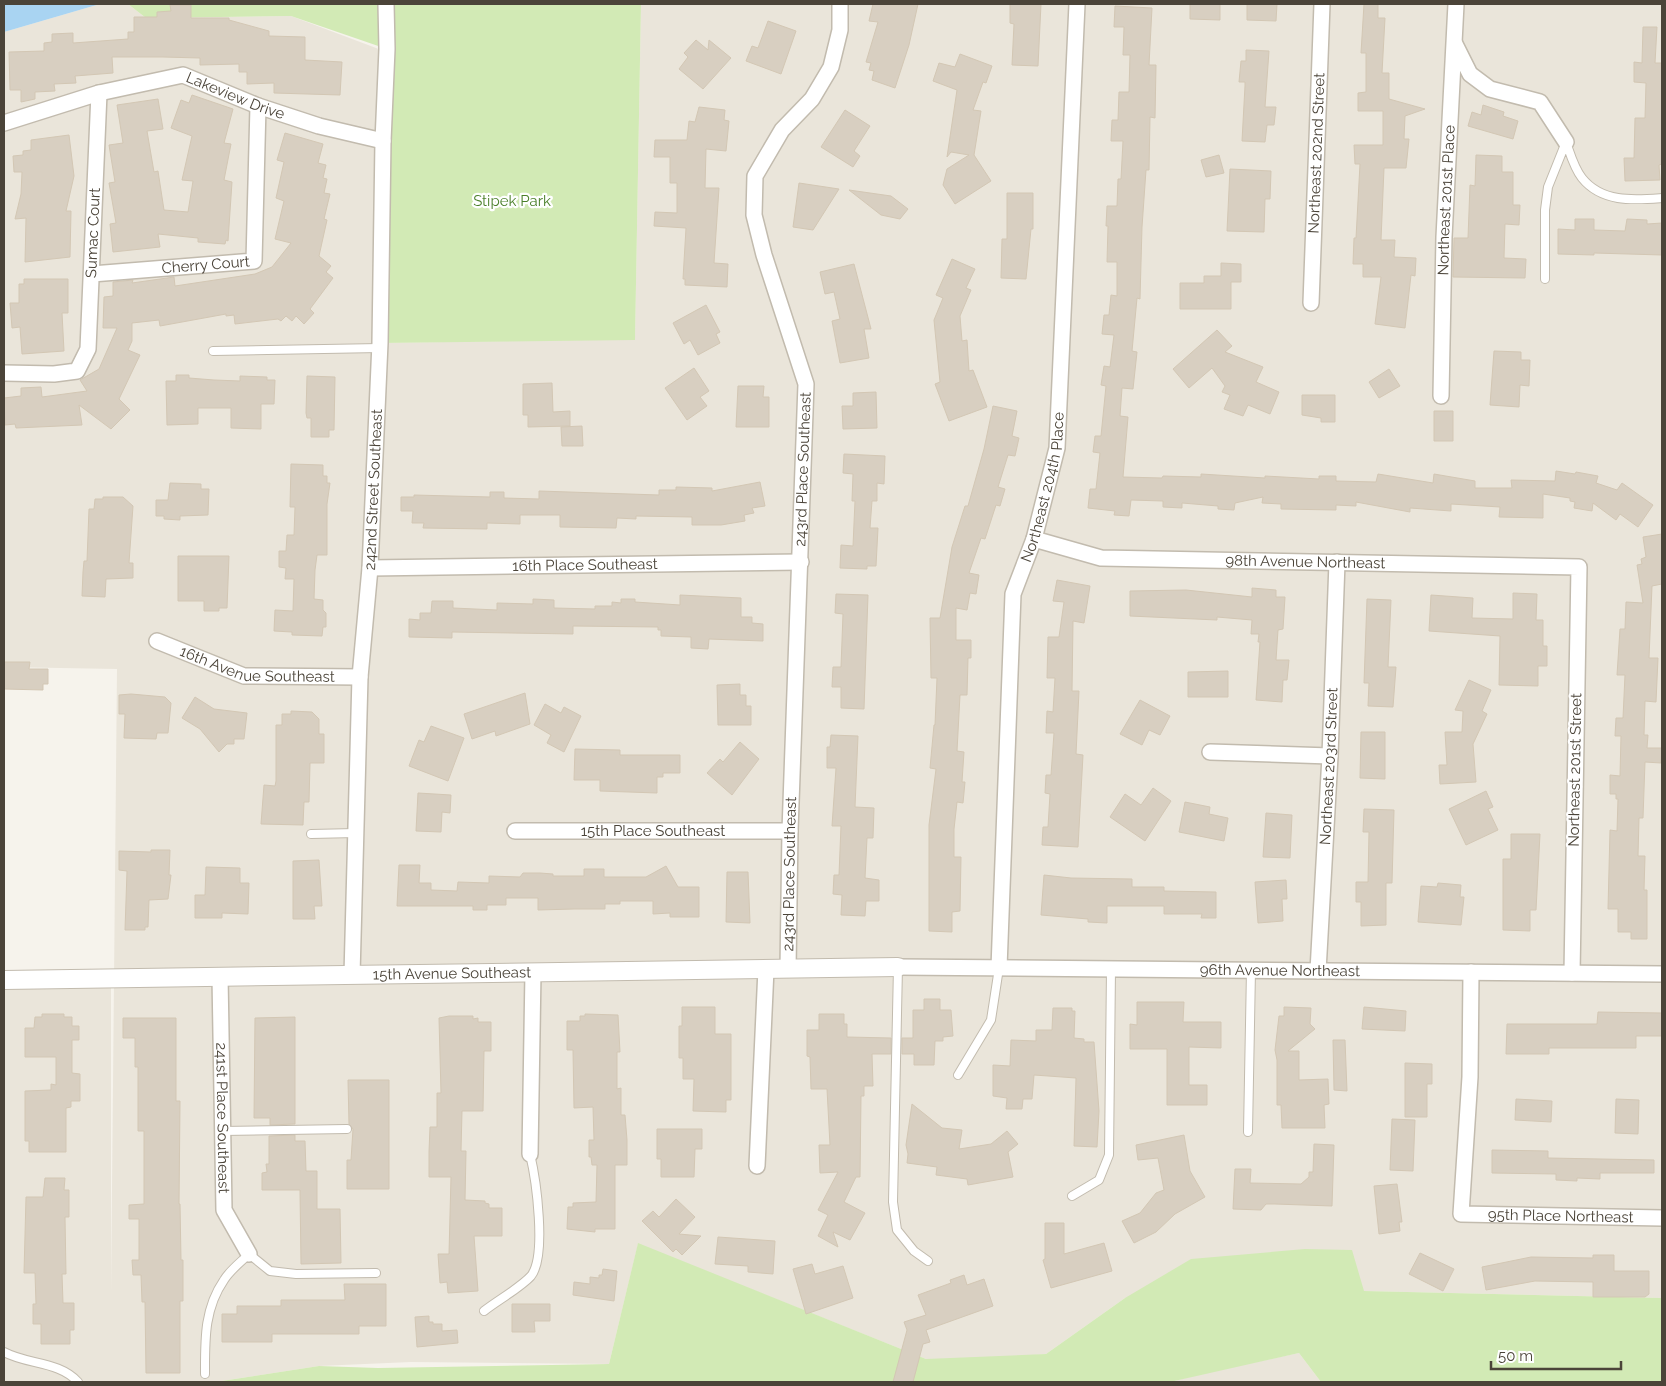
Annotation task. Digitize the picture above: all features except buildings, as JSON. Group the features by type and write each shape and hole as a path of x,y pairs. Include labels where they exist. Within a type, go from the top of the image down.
{"street":[{"name":"242nd Street Southeast","path":"352,975 360,677 370,568 380,348 383,141 387,49 386,4"},
{"name":"243rd Place Southeast","path":"788,968 790,831 806,384 764,255 754,215 755,176 782,130 812,99 830,67 840,30 840,4"},
{"name":"Northeast 204th Place","path":"999,968 1013,594 1034,539 1057,448 1077,4"},
{"name":"Northeast 202nd Street","path":"1311,303 1322,4"},
{"name":"Northeast 201st Place","path":"1441,396 1444,237 1456,4"},
{"path":"1455,42 1470,74 1490,89 1540,102 1566,142"},
{"name":"Lakeview Drive","path":"4,123 99,93 183,75 258,106 318,126 383,141"},
{"name":"Sumac Court","path":"4,373 54,374 77,371 88,349 99,93"},
{"name":"Cherry Court","path":"92,274 254,261 258,106"},
{"name":"98th Avenue Northeast","path":"1034,539 1101,558 1579,567"},
{"name":"16th Place Southeast","path":"370,568 801,562"},
{"name":"Northeast 203rd Street","path":"1318,971 1330,756 1337,562"},
{"name":"Northeast 201st Street","path":"1572,973 1579,567"},
{"name":"16th Avenue Southeast","path":"157,641 244,676 360,677"},
{"path":"1210,752 1330,756"},
{"name":"15th Place Southeast","path":"515,831 790,831"},
{"name":"96th Avenue Northeast","path":"898,967 1662,974"},
{"name":"15th Avenue Southeast","path":"4,980 898,967"},
{"name":"243rd Place Southeast","path":"757,1166 766,969"},
{"path":"530,1154 533,972"},
{"name":"95th Place Northeast","path":"1471,972 1470,1077 1461,1214 1662,1218"},
{"name":"241st Place Southeast","path":"220,976 224,1210 249,1254"}],"lane":[{"path":"1566,142 1581,176 1592,189 1618,199 1662,198"},
{"path":"1545,279 1545,210 1548,187 1566,142"},
{"path":"213,351 380,348"},
{"path":"311,834 356,833"},
{"path":"898,967 893,1202 897,1230 914,1251 928,1261"},
{"path":"958,1075 991,1020 999,968"},
{"path":"1072,1196 1098,1180 1109,1155 1111,969"},
{"path":"1248,1132 1251,970"},
{"path":"222,1131 348,1129"},
{"path":"484,1310 531,1276 537,1263 539,1198 530,1154"},
{"path":"205,1374 205,1328 209,1308 224,1279 249,1254 270,1271 296,1274 376,1273"},
{"path":"4,1352 14,1358 69,1372 78,1382"}],"shaded area":[{"path":"100,4 128,4 146,18 291,16 392,54 380,343 635,339 641,4 1662,4 1662,1298 1363,1291 1125,1298 1046,1354 981,1360 926,1359 638,1244 609,1364 411,1362 319,1366 215,1382 4,1382 4,980 111,978 111,1293 117,669 4,667 4,32"},
{"path":"1299,1353 1321,1382 1170,1382 1213,1371"}],"green space":[{"path":"128,4 386,4 387,49 291,16 146,18"},
{"name":"Stipek Park","path":"389,4 641,4 635,340 380,343"},
{"path":"638,1243 926,1359 1046,1354 1125,1298 1191,1259 1305,1249 1352,1250 1364,1291 1662,1298 1662,1382 1321,1382 1299,1353 1170,1382 215,1382 319,1366 378,1368 609,1364"}],"water":[{"path":"4,4 100,4 4,32"}]}
